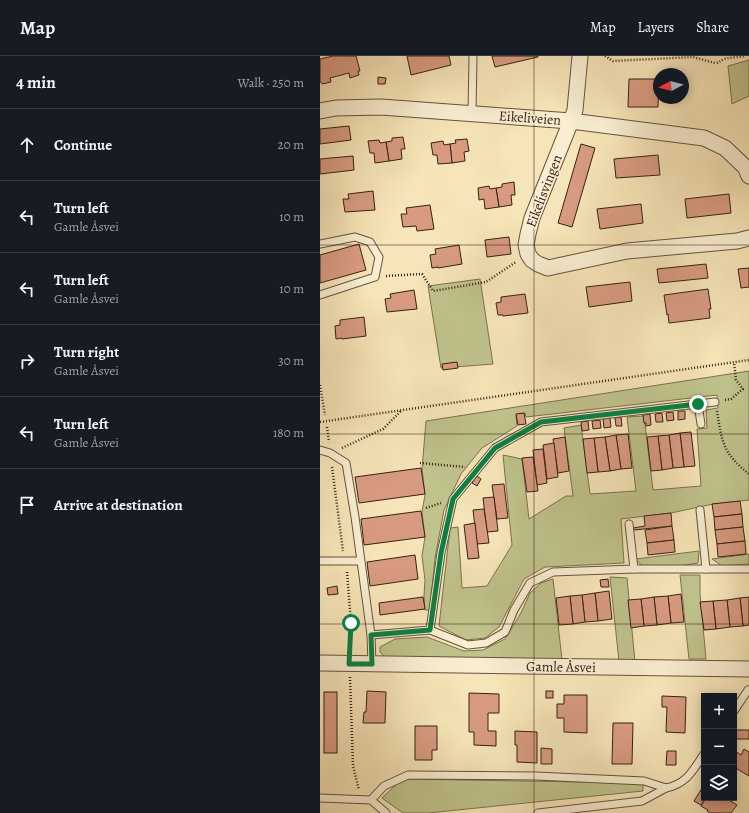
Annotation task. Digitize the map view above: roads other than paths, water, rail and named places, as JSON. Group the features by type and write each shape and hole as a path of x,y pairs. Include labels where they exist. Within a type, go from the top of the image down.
{"street":[{"name":"Eikeliveien","path":"320,110 336,108 381,107 571,121 575,110 580,56"},
{"path":"571,121 704,138 725,148 745,167 749,176"},
{"name":"Eikelisvingen","path":"571,121 532,218 526,245 528,254 532,260 538,264 548,268 627,251 737,241 749,238"},
{"name":"Gamle Åsvei","path":"320,663 749,669"}],"lane":[{"path":"472,113 474,56"},
{"path":"320,244 355,237 370,242 379,257 375,277 320,294"},
{"path":"430,630 441,553 453,499 495,448 541,422 716,402"},
{"path":"698,404 700,424"},
{"path":"320,450 330,453 346,462 371,635 372,664"},
{"path":"700,510 706,569"},
{"path":"629,524 634,569"},
{"path":"320,561 360,561"},
{"path":"371,635 430,630 468,645 486,643 505,632 514,610 530,583 553,572 634,569 749,569"},
{"path":"737,706 748,690"},
{"path":"538,813 642,801 666,788 676,786 687,778 701,758"},
{"path":"372,800 384,786 408,775 536,776 644,781 666,788"},
{"path":"320,798 372,800 386,813"}]}
